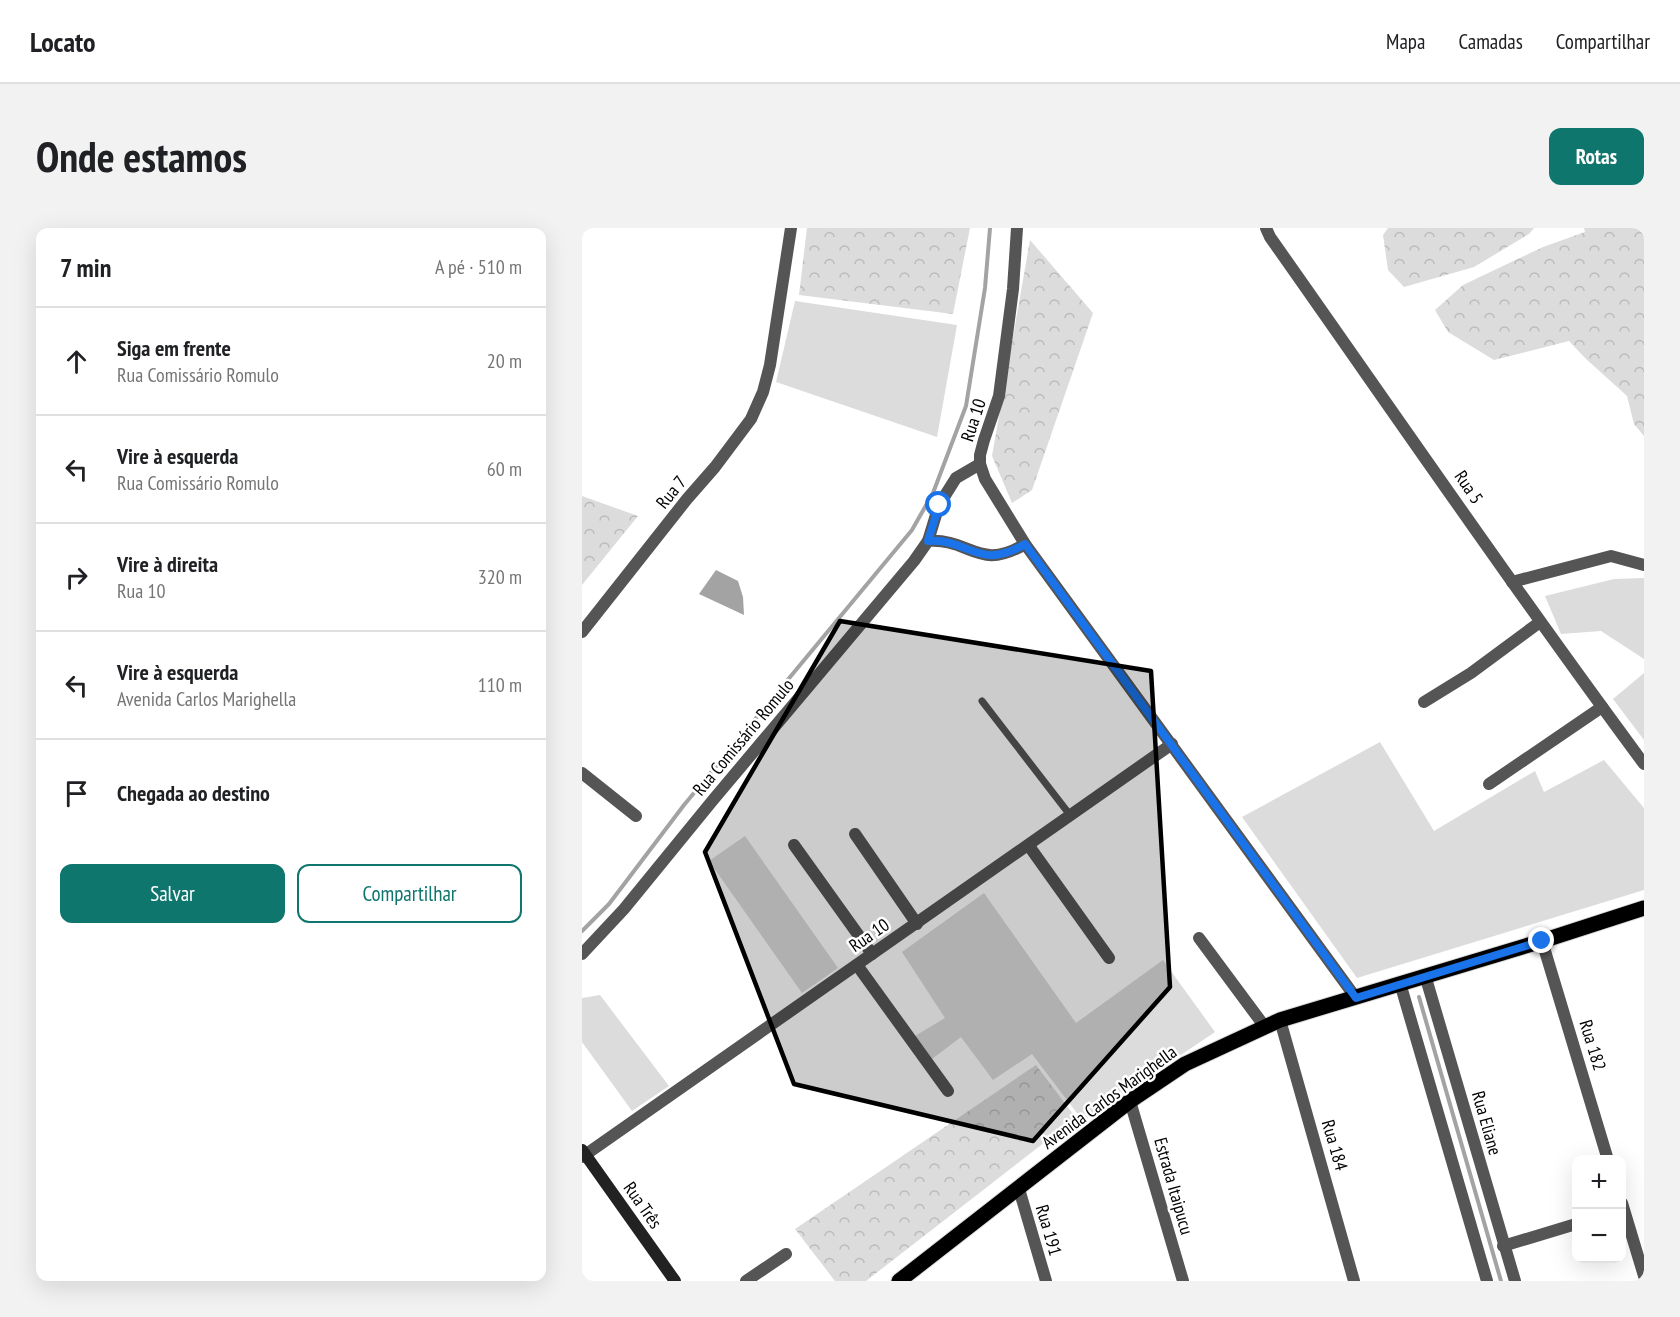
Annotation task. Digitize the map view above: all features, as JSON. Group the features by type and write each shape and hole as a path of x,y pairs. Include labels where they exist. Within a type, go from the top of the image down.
{"main road":[{"name":"Avenida Carlos Marighella","path":"900,1281 1131,1101 1185,1064 1280,1020 1644,908"},
{"name":"Rua Três","path":"583,1154 675,1281"}],"street":[{"name":"Rua 7","path":"582,632 751,419 763,392 770,365 791,228"},
{"name":"Rua 10","path":"1017,228 1013,289 999,396 982,448 980,464 985,479 1025,544 1356,998"},
{"name":"Rua 5","path":"1266,228 1270,237 1540,622 1644,764"},
{"name":"Rua Comissário Romulo","path":"582,954 624,909 914,561 928,541 939,505 952,483 963,473 980,464"},
{"path":"928,541 947,541 977,553 992,556 1010,552 1025,544"},
{"path":"1512,582 1611,555 1644,565"},
{"path":"1424,702 1471,673 1540,622"},
{"path":"1489,784 1602,707"},
{"name":"Rua 10","path":"583,1154 1029,846 1172,744"},
{"path":"582,772 636,816"},
{"path":"855,834 916,924"},
{"path":"794,845 873,954"},
{"path":"1029,846 1109,958"},
{"path":"1199,938 1264,1027"},
{"name":"Rua 182","path":"1542,941 1606,1155"},
{"path":"857,965 948,1091"},
{"name":"Rua Eliane","path":"1425,975 1515,1281"},
{"path":"1400,983 1487,1281"},
{"name":"Rua 184","path":"1280,1020 1354,1281"},
{"name":"Estrada Itaipucu","path":"1131,1101 1183,1281"},
{"name":"Rua 191","path":"1018,1189 1046,1281"},
{"path":"1622,1209 1644,1276"},
{"path":"1503,1246 1572,1225"},
{"path":"746,1281 786,1254"}],"lane":[{"path":"982,701 1070,815"}],"highlighted area":[{"path":"840,621 1151,671 1170,987 1033,1141 794,1084 705,852"}],"green space":[{"path":"807,228 970,228 953,314 799,295"},
{"path":"1388,228 1534,228 1529,234 1474,267 1404,287 1388,270 1383,235"},
{"path":"1584,228 1644,228 1644,436 1634,424 1627,396 1569,341 1494,360 1448,332 1435,310 1463,285 1543,247 1585,232"},
{"path":"1030,240 1093,313 1032,490 1012,503 992,456"},
{"path":"795,301 957,325 937,437 776,382"},
{"path":"582,496 638,516 582,585"},
{"path":"1644,578 1644,659 1601,631 1561,634 1545,596 1614,579"},
{"path":"1644,673 1644,740 1613,699"},
{"path":"1380,742 1434,831 1535,771 1544,792 1604,760 1644,808 1644,890 1357,978 1242,817"},
{"path":"745,836 838,968 802,993 709,861"},
{"path":"984,893 1076,1023 1163,960 1215,1032 1083,1121 1032,1054 993,1080 961,1037 932,1059 915,1036 945,1018 902,952"},
{"path":"600,995 669,1086 632,1111 582,1042 582,998"},
{"path":"1036,1065 1076,1118 866,1281 835,1281 795,1229"}],"shaded area":[{"path":"716,570 738,581 743,597 744,615 699,594"}],"waterway":[{"path":"582,931 609,904 684,805 912,530 933,493 966,406 985,288 990,228"},
{"path":"1419,997 1501,1281"}],"route":[{"path":"939,505 928,541 947,541 977,553 992,556 1010,552 1025,544 1356,998 1542,941"}]}
